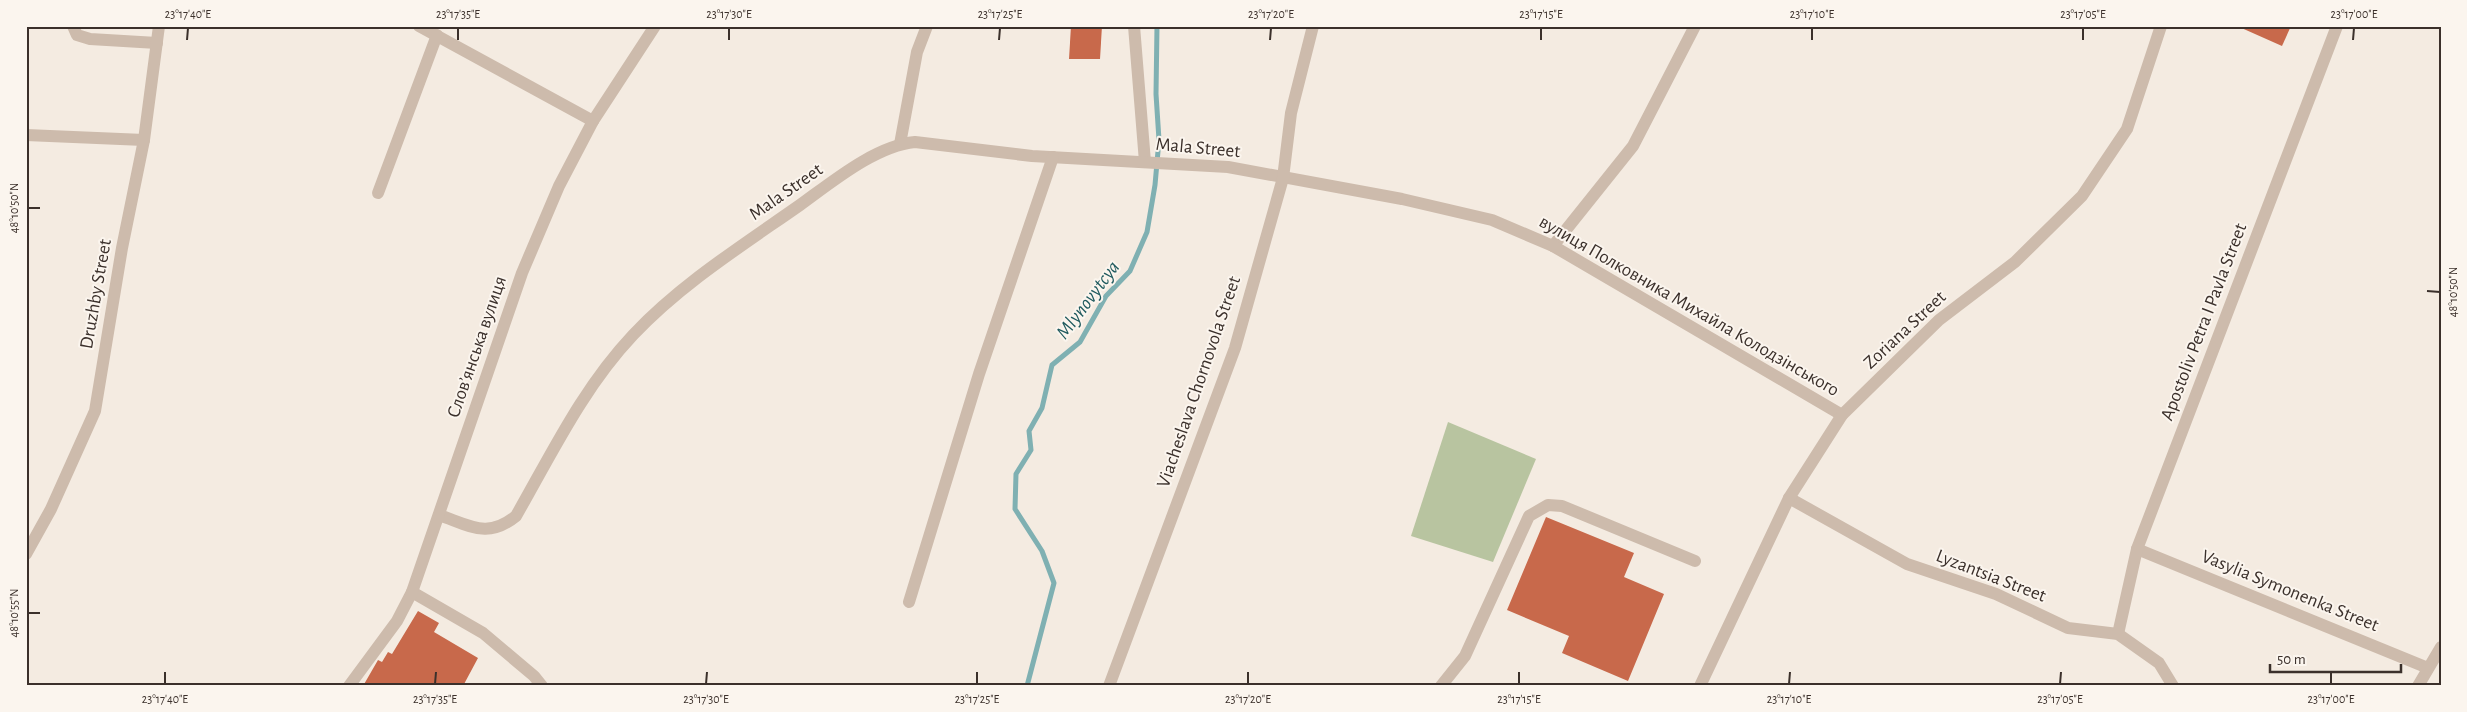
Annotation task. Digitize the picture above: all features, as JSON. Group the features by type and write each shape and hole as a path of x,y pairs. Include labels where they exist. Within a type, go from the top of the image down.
{"street":[{"path":"73,26 77,35 90,39 156,43"},
{"name":"Druzhby Street","path":"26,554 51,509 95,411 122,248 144,140 159,26"},
{"path":"420,26 593,121"},
{"name":"Словʼянська вулиця","path":"348,686 397,621 412,592 522,273 559,186 593,121 655,26"},
{"path":"900,144 917,52 927,26"},
{"path":"1134,26 1145,162"},
{"name":"Viacheslava Chornovola Street","path":"1110,686 1235,348 1283,178 1290,113 1313,26"},
{"path":"1552,246 1633,146 1695,26"},
{"name":"Zoriana Street","path":"1700,686 1789,498 1842,415 1938,320 2015,262 2082,196 2126,129 2161,26"},
{"name":"Apostoliv Petra I Pavla Street","path":"2118,634 2137,549 2337,26"},
{"path":"378,193 437,35"},
{"path":"26,134 144,140"},
{"name":"Mala Street","path":"439,515 482,529 496,529 516,516 574,411 634,334 707,271 822,189 884,149 915,142 1053,157 1228,167 1283,178"},
{"path":"909,602 979,374 1053,157"},
{"name":"вулиця Полковника Михайла Колодзінського","path":"1283,178 1402,199 1492,220 1552,246 1842,415"},
{"name":"Lyzantsia Street","path":"1789,498 1907,564 1996,594 2068,628 2118,634 2159,663 2173,686"},
{"path":"1441,686 1465,656 1530,516 1548,505 1562,506 1695,561"},
{"name":"Vasylia Symonenka Street","path":"2137,549 2428,668"},
{"path":"412,592 483,633 534,676 542,686"},
{"path":"2418,686 2441,647"}],"green space":[{"path":"1448,422 1536,459 1493,562 1411,536"}],"building":[{"path":"1071,26 1102,26 1100,59 1069,59"},
{"path":"2237,26 2291,26 2282,46"},
{"path":"1546,517 1634,553 1624,577 1664,594 1628,681 1562,653 1569,636 1507,610"},
{"path":"418,611 439,623 434,632 478,658 463,686 363,686 378,660 382,662 388,652 392,654"}],"waterway":[{"name":"Mlynovytcya","path":"1027,686 1054,583 1042,551 1015,509 1016,474 1031,450 1029,431 1042,408 1052,365 1080,342 1106,296 1130,271 1147,232 1155,185 1159,140 1156,94 1157,26"}]}
